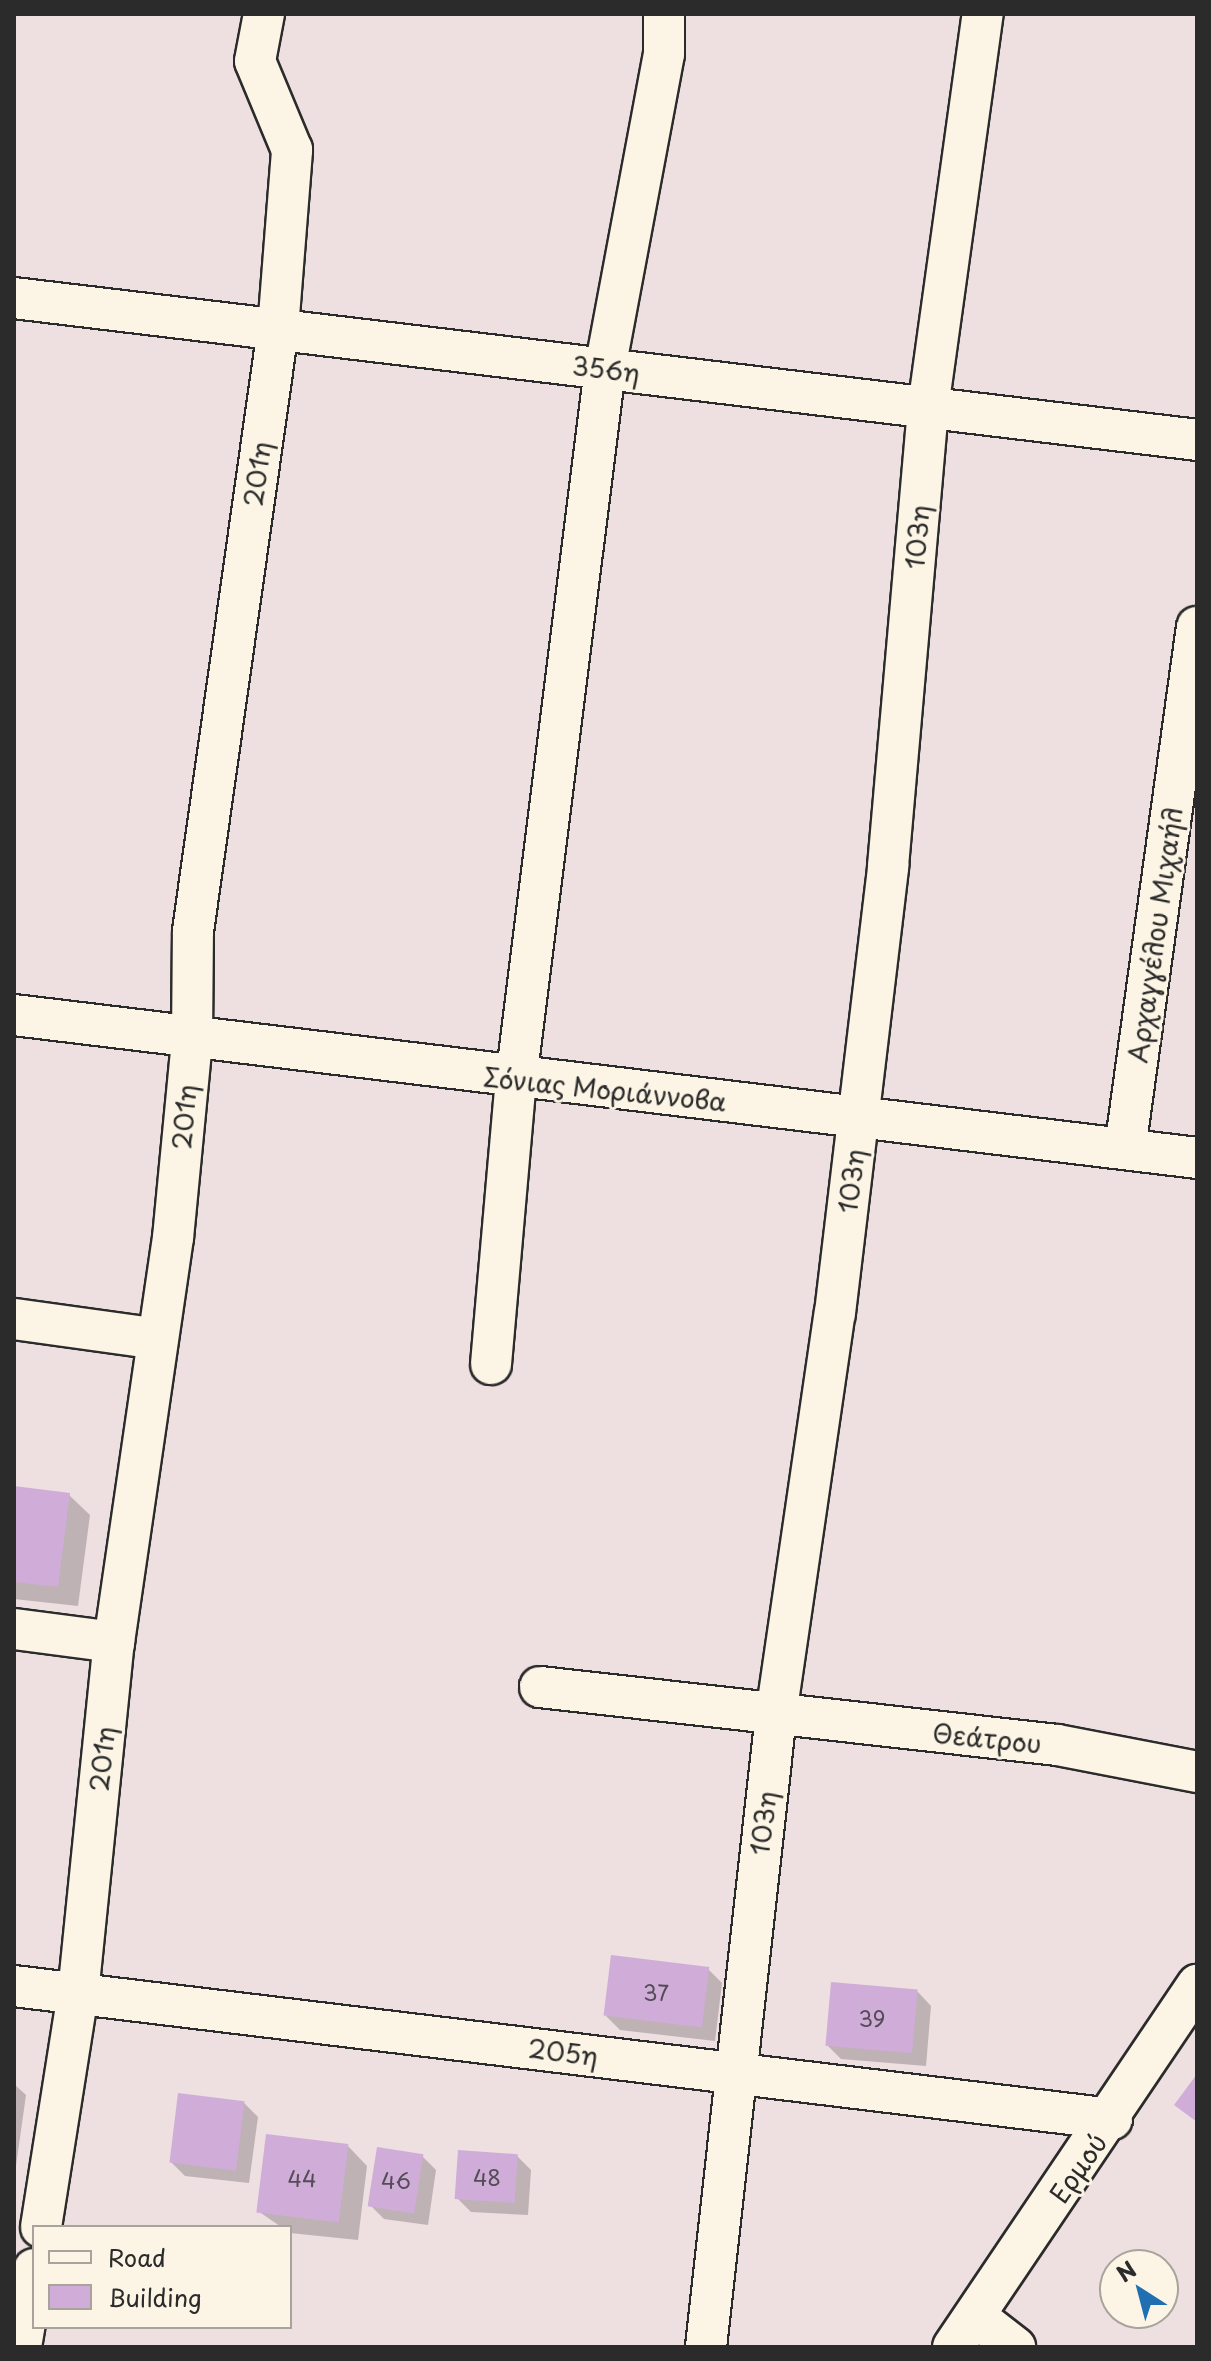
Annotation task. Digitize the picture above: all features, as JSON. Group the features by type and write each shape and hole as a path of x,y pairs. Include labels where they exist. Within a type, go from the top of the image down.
{"street":[{"name":"201η","path":"41,2225 78,1994 114,1642 158,1339 192,1041 193,931 278,329 292,150 255,61 264,14"},
{"path":"491,1364 516,1080 605,369 664,54 664,14"},
{"name":"103η","path":"706,2347 740,2074 776,1715 858,1117 928,408 983,14"},
{"name":"356η","path":"14,298 1197,440"},
{"name":"Αρχαγγέλου Μιχαήλ","path":"1125,1149 1197,627"},
{"name":"Σόνιας Μοριάννοβα","path":"14,1015 192,1041 1197,1158"},
{"path":"14,1319 158,1339"},
{"path":"14,1629 114,1642"},
{"name":"Θεάτρου","path":"540,1687 1057,1745 1197,1772"},
{"name":"Ερμού","path":"964,2331 1112,2119 1197,1985"},
{"name":"205η","path":"14,1986 1112,2119"},
{"path":"21,2347 32,2281"},
{"path":"964,2331 1015,2347"}],"building":[{"path":"14,1486 70,1493 58,1587 14,1582"},
{"path":"611,1955 709,1967 702,2028 604,2016"},
{"path":"831,1982 918,1990 912,2053 825,2046"},
{"path":"1197,2074 1197,2122 1174,2105"},
{"path":"178,2093 245,2101 236,2171 169,2162"},
{"path":"266,2134 348,2144 339,2223 256,2212"},
{"path":"377,2147 423,2154 414,2214 368,2206"},
{"path":"458,2150 518,2154 514,2203 455,2199"}]}
